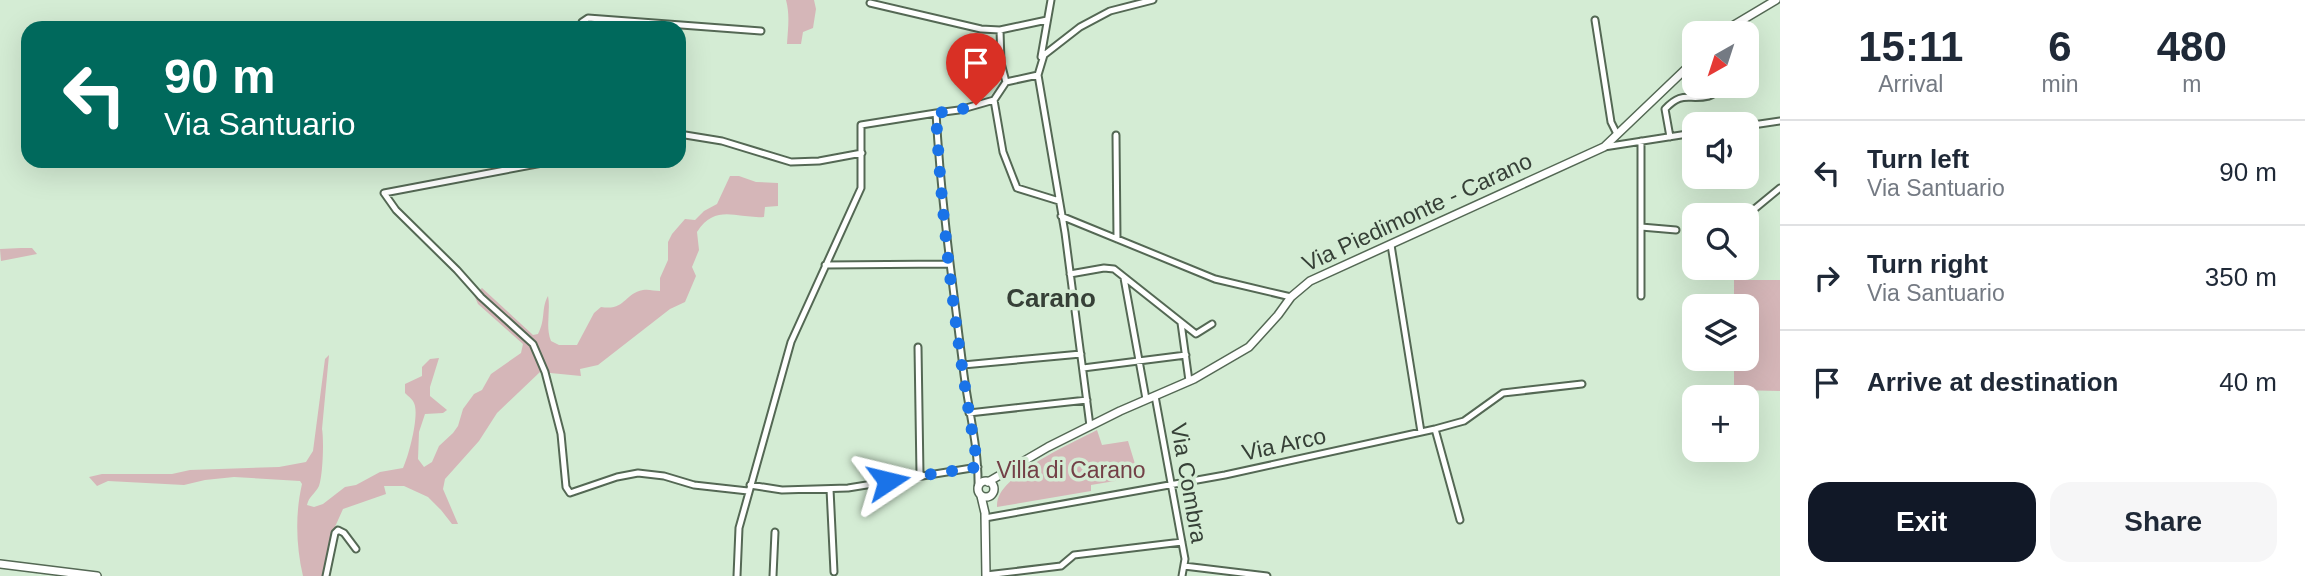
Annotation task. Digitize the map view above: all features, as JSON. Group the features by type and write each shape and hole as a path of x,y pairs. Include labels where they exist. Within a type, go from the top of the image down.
{"street":[{"path":"1051,0 1038,75 1070,274 1090,426"},
{"path":"1040,64 1044,55 1080,27 1110,11 1153,0"},
{"path":"1741,21 1776,0"},
{"path":"870,3 981,29 1000,30 1047,20"},
{"path":"583,21 587,18 627,21"},
{"path":"1595,20 1611,122 1617,134"},
{"path":"686,25 761,31"},
{"path":"1000,30 1001,63 1006,82"},
{"name":"Via Piedimonte - Carano","path":"984,483 1090,426 1189,381 1249,346 1278,315 1290,297 1310,281 1604,146 1682,72"},
{"path":"737,576 739,528 791,342 848,220 860,188 861,124 959,110 994,100 1006,82 1038,75"},
{"path":"1670,137 1665,109 1674,99 1682,96"},
{"path":"994,100 1003,152 1017,188 1059,201"},
{"path":"936,113 940,190 969,413 978,468 984,483 986,575 1061,566 1074,555 1182,542"},
{"path":"1759,124 1780,121"},
{"path":"686,135 723,141 791,162 819,161 862,153"},
{"path":"1116,135 1116,239"},
{"path":"1604,146 1682,135"},
{"path":"1641,141 1641,296"},
{"path":"516,168 384,193 396,210 481,297 533,344 545,372 561,435 566,487 570,493 638,473 664,476 694,485 782,490 848,488 978,468"},
{"path":"1759,205 1780,188"},
{"path":"1061,216 1214,279 1290,297"},
{"path":"1641,227 1676,230"},
{"path":"1391,244 1421,432"},
{"path":"825,265 950,264"},
{"path":"1070,274 1104,268 1114,269 1196,334 1212,324"},
{"path":"1124,277 1146,399"},
{"path":"1181,323 1189,381"},
{"path":"918,347 920,475"},
{"path":"963,365 1081,354"},
{"path":"1083,369 1186,355"},
{"name":"Via Arco","path":"985,515 1225,475 1436,429 1464,421 1503,393 1582,384"},
{"name":"Via Combra","path":"1155,396 1182,542 1182,576"},
{"path":"969,413 1087,400"},
{"path":"1436,429 1461,520"},
{"name":"Via Piedimonte - Carano","path":"985,496 993,494 1007,472"},
{"path":"984,483 994,489"},
{"path":"830,489 834,572"},
{"path":"326,576 335,533 338,530 344,533 356,549"},
{"path":"773,576 775,532"},
{"path":"0,564 97,576"},
{"path":"1184,566 1267,576"}],"green space":[{"path":"786,0 814,0 816,9 813,28 803,32 801,44 787,44"},
{"path":"730,176 756,182 778,183 778,206 765,207 764,217 728,214 719,215 704,223 697,232 699,250 692,267 696,276 685,302 670,309 598,365 580,369 581,376 540,372 497,413 479,441 445,479 443,489 458,524 452,524 428,497 404,486 384,486 386,494 343,509 334,529 322,576 303,576 297,530 302,484 300,481 234,477 184,485 108,481 97,486 89,477 102,474 172,474 190,470 279,467 306,462 313,451 325,359 329,355 321,475 319,486 307,505 314,507 323,504 345,487 356,485 380,472 403,468 416,412 414,402 405,393 405,384 422,376 422,367 430,359 439,358 430,396 447,410 443,413 425,414 419,432 418,459 424,467 432,462 439,446 453,433 463,409 474,394 482,390 491,374 521,353 523,344 478,304 474,295 482,288 533,335 538,334 540,329 548,296 548,330 551,341 559,345 577,345 594,313 601,307 615,307 643,290 660,291 660,278 668,260 668,242 672,234 685,219 695,220 717,204"},
{"path":"32,248 37,254 1,261 0,249"},
{"path":"1734,280 1780,280 1780,391 1759,391 1759,385 1734,385 1734,371 1759,371 1759,294 1734,294"},
{"name":"Villa di Carano","path":"1097,430 1102,445 1128,441 1139,477 1091,485 1091,491 997,507 999,496 1016,477 1043,458"}],"district":[{"name":"Carano","path":"1051,298"}],"route":[{"path":"888,481 978,467 940,190 936,113 976,105"}]}
